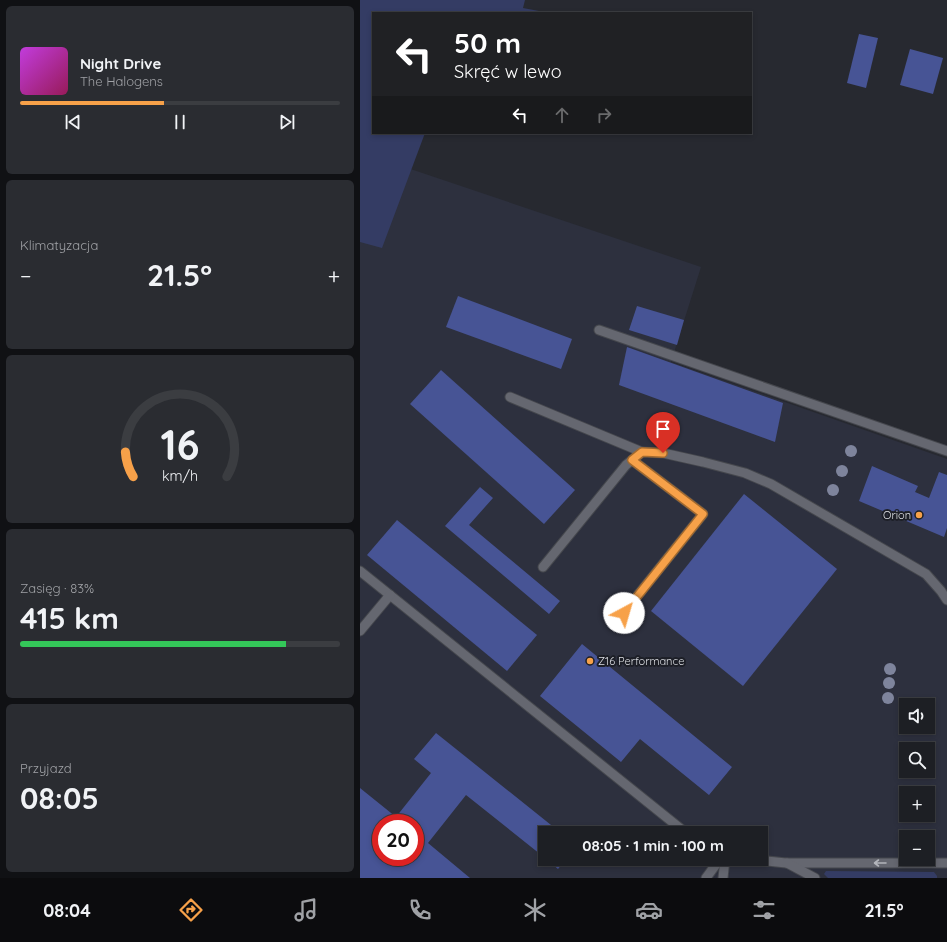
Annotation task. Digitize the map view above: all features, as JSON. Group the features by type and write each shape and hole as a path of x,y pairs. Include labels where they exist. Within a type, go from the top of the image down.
{"lane":[{"path":"599,330 947,451"},
{"path":"510,396 642,452 663,453 702,462 745,473 771,484 926,574 947,600"},
{"path":"543,567 626,465 642,452"},
{"path":"614,625 703,514 632,460"},
{"path":"360,572 677,826"},
{"path":"360,631 390,595"},
{"path":"768,861 786,863 947,863"},
{"path":"786,863 815,878"},
{"path":"706,878 715,866"},
{"path":"723,878 724,866"}],"shaded area":[{"path":"360,0 525,0 523,8 538,12 372,12 372,134 425,134 382,248 360,242"},
{"path":"360,152 701,267 671,362 947,459 947,878 360,878"},
{"path":"826,871 934,872 937,878 828,878 824,874"}],"building":[{"path":"859,34 878,38 866,88 847,83"},
{"path":"910,49 943,58 933,94 900,85"},
{"path":"458,296 572,339 561,369 446,327"},
{"path":"637,306 684,320 677,345 629,330"},
{"path":"627,347 783,403 775,442 619,385"},
{"path":"441,370 575,490 544,524 410,404"},
{"name":"Orion","path":"872,466 918,486 915,492 929,498 939,472 947,475 947,528 944,537 859,501"},
{"path":"480,487 493,498 469,525 560,601 549,614 445,526"},
{"path":"744,494 837,569 743,686 651,611"},
{"path":"397,520 537,635 507,671 367,555"},
{"path":"582,644 732,767 709,795 640,739 621,762 540,696"},
{"path":"436,733 552,826 538,826 538,852 466,795 428,843 470,878 360,878 360,788 392,814 372,814 372,866 424,866 424,814 398,814 431,773 414,759"}],"place":[{"name":"Orion","path":"919,515"},
{"name":"Z16 Performance","path":"590,661"}],"route":[{"path":"624,613 703,514 632,460 642,452 663,453"}]}
